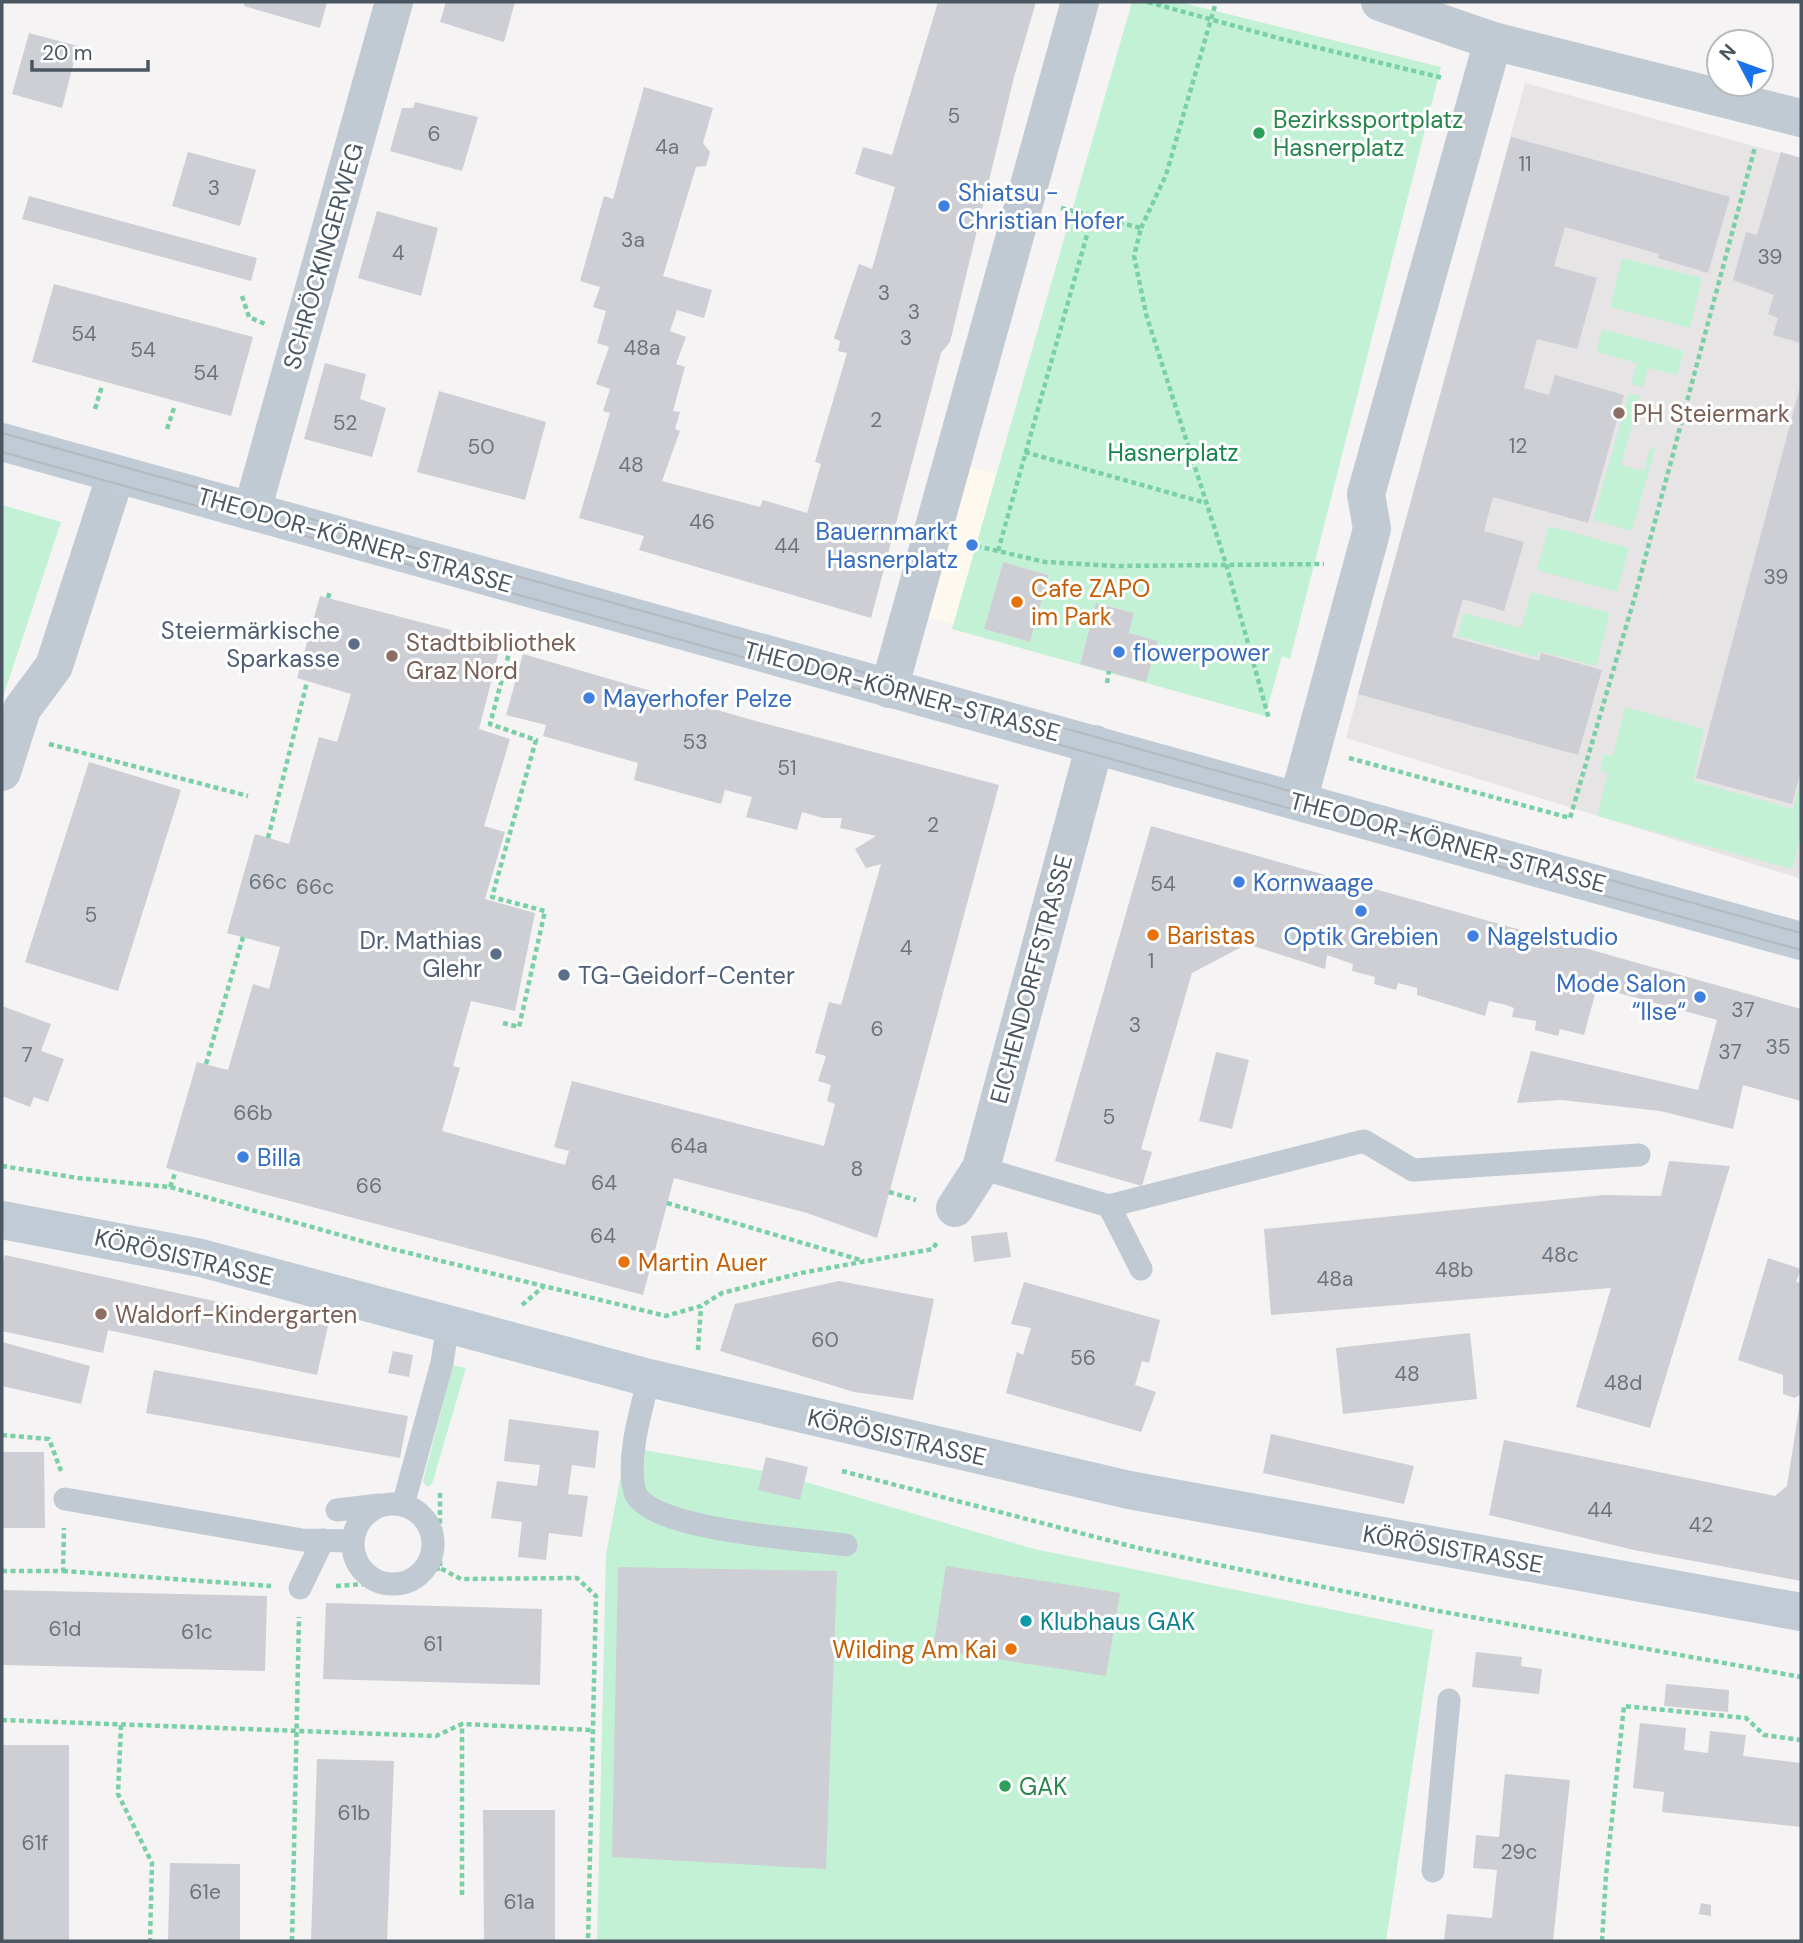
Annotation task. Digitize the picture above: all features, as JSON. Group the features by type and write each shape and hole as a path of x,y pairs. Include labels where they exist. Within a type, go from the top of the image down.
{"main road":[{"name":"THEODOR-KÖRNER-STRASSE","path":"2,442 1801,941"},
{"name":"KÖRÖSISTRASSE","path":"2,1220 201,1258 649,1378 1129,1490 1801,1612"}],"street":[{"name":"SCHRÖCKINGERWEG","path":"252,511 394,2"},
{"path":"889,689 1080,2"},
{"path":"1380,2 1493,41 1801,118"},
{"path":"1298,801 1372,529 1366,494 1493,41"},
{"path":"2,772 22,709 54,666 116,474"},
{"name":"EICHENDORFFSTRASSE","path":"955,1208 981,1168 1095,744"}],"lane":[{"path":"981,1168 1109,1206 1364,1141 1413,1170 1639,1155"},
{"path":"1109,1206 1141,1269"},
{"path":"394,1505 442,1363 448,1324"},
{"path":"649,1378 632,1465 634,1492 648,1508 682,1522 846,1545"},
{"path":"65,1499 291,1538 352,1541"},
{"path":"337,1510 394,1505 424,1518 433,1541 430,1572 394,1585 369,1577 359,1567 352,1541 362,1517 394,1505"},
{"path":"300,1588 323,1540"},
{"path":"1433,1871 1449,1700"}],"path":[{"path":"1148,2 1210,21 1450,80"},
{"path":"1216,2 1166,175 1141,229 1134,256 1146,314 1226,564 1269,719"},
{"path":"1345,752 1349,758 1570,818 1638,583 1763,108"},
{"path":"1026,198 1141,229"},
{"path":"998,551 1092,216"},
{"path":"95,409 102,386"},
{"path":"167,429 175,405"},
{"path":"1025,452 1206,503"},
{"path":"932,536 1045,562 1105,566 1336,564"},
{"path":"328,598 330,591"},
{"path":"503,1023 519,1027 545,911 492,897 536,740 490,724 512,642"},
{"path":"1107,683 1109,671"},
{"path":"268,838 307,682"},
{"path":"48,743 248,796"},
{"path":"206,1064 243,937"},
{"path":"2,1166 78,1178 170,1187 372,1244 666,1316 701,1306 722,1293 801,1273 933,1249 955,1208"},
{"path":"170,1187 176,1171"},
{"path":"889,1192 916,1200"},
{"path":"667,1203 868,1262"},
{"path":"697,1354 701,1306"},
{"path":"842,1471 1138,1548 1433,1610 1801,1677"},
{"path":"440,1491 430,1572 461,1579 577,1578 596,1596 588,1941"},
{"path":"63,1572 300,1588 381,1583"},
{"path":"292,1941 300,1588"},
{"path":"1602,1941 1606,1875 1624,1706 1746,1718 1764,1735 1801,1740"},
{"path":"2,1720 436,1736 462,1724 591,1730"},
{"path":"462,1724 462,1895"},
{"path":"121,1726 118,1794 152,1863 150,1941"}],"shaded area":[{"name":"PH Steiermark","path":"1525,83 1801,159 1799,878 1346,738"},
{"name":"Bauernmarkt Hasnerplatz","path":"967,466 1018,480 976,630 925,617"}],"green space":[{"name":"Hasnerplatz","path":"1132,2 1179,2 1441,67 1290,659 1282,656 1265,716 952,629","holes":["1003,562 1049,575 1030,642 984,629","1096,603 1134,613 1129,633 1158,641 1146,681 1080,663"]},
{"path":"1622,258 1702,278 1690,328 1610,307"},
{"path":"1602,329 1684,351 1677,375 1648,368 1643,387 1631,384 1637,363 1596,352"},
{"path":"1629,393 1640,396 1621,465 1644,471 1650,447 1655,448 1632,531 1593,520"},
{"path":"2,505 61,522 2,700"},
{"path":"1549,526 1629,548 1617,592 1537,570"},
{"path":"1531,592 1610,613 1596,666 1539,651 1537,657 1457,636 1464,613 1521,628"},
{"path":"1625,707 1704,729 1693,781 1793,809 1801,779 1801,834 1792,869 1597,816 1608,773 1600,771 1604,754 1613,756"},
{"path":"453,1365 466,1368 432,1484 427,1487 423,1481"},
{"name":"GAK","path":"626,1447 775,1473 1034,1549 1433,1630 1386,1941 597,1941 606,1555"}],"building":[{"path":"245,2 327,2 320,28 244,6"},
{"path":"446,2 515,2 504,42 440,22"},
{"path":"938,2 1036,2 1014,77 950,342 941,353 871,618 639,550 644,536 579,518 610,413 603,411 610,389 596,384 609,347 597,343 606,311 593,307 600,287 580,281 604,196 613,199 644,87 713,108 703,143 710,152 706,166 696,167 663,276 712,290 704,318 677,310 670,331 686,337 676,364 685,367 673,411 680,412 675,429 680,431 662,481 760,507 763,500 807,513 821,464 815,462 847,353 838,351 840,341 834,338 859,264 872,269 895,187 855,174 863,147 892,155"},
{"path":"29,33 78,46 62,108 12,94"},
{"path":"415,102 478,117 462,171 390,151 402,108 413,108"},
{"path":"1511,137 1730,197 1708,273 1658,258 1659,254 1565,227 1554,266 1597,278 1577,349 1537,339 1524,388 1549,395 1555,375 1624,395 1588,523 1493,497 1484,531 1524,542 1504,611 1463,599 1452,637 1539,661 1541,653 1602,670 1578,755 1358,694"},
{"path":"188,152 256,170 240,226 172,206"},
{"path":"1781,152 1801,158 1801,343 1773,335 1778,318 1768,314 1774,295 1733,280 1746,232 1757,235"},
{"path":"29,196 257,258 251,281 22,219"},
{"path":"377,211 438,228 421,296 358,278"},
{"path":"54,284 253,337 231,416 32,362"},
{"path":"325,363 366,374 360,399 386,408 372,457 304,439"},
{"path":"1800,387 1801,770 1792,804 1696,778"},
{"path":"439,391 546,422 525,500 417,472"},
{"name":"Cafe ZAPO im Park","path":"1003,562 1049,575 1030,642 984,629"},
{"path":"320,596 501,643 479,729 510,739 484,826 505,832 485,899 535,913 515,1011 471,1001 453,1066 460,1068 442,1131 565,1165 569,1151 554,1147 572,1081 824,1146 835,1104 827,1101 831,1085 818,1081 826,1056 815,1053 829,1002 841,1005 881,864 866,868 855,849 876,836 840,828 842,818 823,818 802,812 797,830 746,817 752,797 725,790 721,804 634,780 638,763 543,736 546,725 506,715 523,654 752,720 999,785 877,1238 807,1213 674,1178 643,1295 166,1168 197,1062 228,1070 253,984 269,989 280,947 227,933 255,834 289,844 319,737 337,742 351,694 297,678"},
{"name":"flowerpower","path":"1096,603 1134,613 1129,633 1158,641 1146,682 1080,664"},
{"path":"89,762 181,790 118,991 25,962"},
{"path":"1151,826 1801,1009 1801,1101 1743,1085 1733,1129 1660,1111 1561,1100 1517,1103 1531,1051 1698,1090 1717,1020 1597,987 1584,1035 1560,1029 1558,1036 1535,1030 1536,1021 1512,1017 1514,1008 1506,1005 1489,1001 1485,1016 1417,995 1417,988 1398,983 1396,990 1374,984 1375,977 1352,971 1353,964 1327,955 1325,969 1247,944 1192,973 1141,1149 1152,1152 1142,1186 1055,1161"},
{"path":"2,1006 51,1024 41,1051 64,1059 48,1102 34,1097 30,1107 2,1096"},
{"path":"1216,1052 1249,1060 1232,1129 1199,1121"},
{"path":"1669,1161 1730,1166 1650,1428 1576,1407 1611,1288 1271,1315 1264,1229 1604,1195 1661,1196"},
{"path":"1007,1232 1011,1257 974,1262 971,1236"},
{"name":"Waldorf-Kindergarten","path":"5,1255 328,1326 317,1375 108,1330 103,1353 2,1331 2,1265"},
{"path":"1768,1258 1801,1269 1796,1282 1801,1283 1801,1394 1795,1398 1783,1394 1783,1375 1738,1360"},
{"path":"839,1281 934,1299 913,1400 854,1392 720,1351 735,1304"},
{"path":"1024,1282 1160,1320 1149,1363 1142,1361 1135,1385 1156,1392 1141,1432 1006,1393 1017,1352 1023,1355 1031,1328 1011,1324"},
{"path":"1470,1333 1477,1399 1343,1414 1336,1348"},
{"path":"2,1342 90,1366 81,1404 2,1386"},
{"path":"393,1351 413,1355 409,1377 388,1373"},
{"path":"154,1370 408,1416 400,1458 146,1413"},
{"path":"1800,1402 1801,1581 1634,1550 1489,1515 1504,1440 1775,1496 1787,1486"},
{"path":"509,1419 599,1431 595,1468 572,1465 568,1494 588,1496 582,1537 549,1533 546,1560 518,1557 522,1522 491,1518 497,1481 537,1486 540,1465 504,1461"},
{"path":"1271,1434 1414,1466 1404,1504 1263,1473"},
{"path":"2,1452 44,1452 45,1528 2,1528"},
{"path":"766,1457 808,1467 800,1500 758,1490"},
{"name":"Klubhaus GAK","path":"946,1566 1120,1593 1106,1676 933,1649"},
{"path":"618,1567 837,1571 826,1869 612,1857"},
{"path":"2,1590 267,1596 265,1671 2,1665"},
{"path":"326,1603 542,1609 540,1685 323,1679"},
{"path":"1476,1652 1522,1657 1521,1666 1542,1669 1539,1694 1472,1687"},
{"path":"1666,1684 1729,1690 1728,1712 1664,1706"},
{"path":"1640,1723 1686,1728 1684,1750 1708,1753 1710,1731 1746,1735 1743,1756 1801,1763 1801,1827 1662,1812 1664,1792 1633,1788"},
{"path":"2,1745 69,1745 69,1941 2,1941"},
{"path":"317,1759 394,1761 387,1941 311,1941"},
{"path":"1505,1774 1570,1780 1553,1941 1444,1941 1447,1914 1492,1918 1497,1870 1473,1868 1476,1835 1499,1837"},
{"path":"483,1810 555,1810 555,1941 484,1941"},
{"path":"170,1863 240,1864 240,1941 168,1941"},
{"path":"1701,1903 1711,1905 1711,1916 1699,1914"}],"tram line":[{"path":"2,433 1801,933"},
{"path":"2,452 1801,950"}],"place":[{"name":"Bezirkssportplatz Hasnerplatz","path":"1259,133"},
{"name":"Shiatsu - Christian Hofer","path":"944,206"},
{"name":"PH Steiermark","path":"1619,413"},
{"name":"Bauernmarkt Hasnerplatz","path":"972,545"},
{"name":"Cafe ZAPO im Park","path":"1017,602"},
{"name":"Steiermärkische Sparkasse","path":"354,644"},
{"name":"flowerpower","path":"1119,652"},
{"name":"Stadtbibliothek Graz Nord","path":"392,656"},
{"name":"Mayerhofer Pelze","path":"589,698"},
{"name":"Kornwaage","path":"1239,882"},
{"name":"Optik Grebien","path":"1361,911"},
{"name":"Baristas","path":"1153,935"},
{"name":"Nagelstudio","path":"1473,936"},
{"name":"Dr. Mathias Glehr","path":"496,954"},
{"name":"TG-Geidorf-Center","path":"564,975"},
{"name":"Mode Salon “Ilse“","path":"1700,997"},
{"name":"Billa","path":"243,1157"},
{"name":"Martin Auer","path":"624,1262"},
{"name":"Waldorf-Kindergarten","path":"101,1314"},
{"name":"Klubhaus GAK","path":"1026,1621"},
{"name":"Wilding Am Kai","path":"1011,1649"},
{"name":"GAK","path":"1005,1786"}]}
